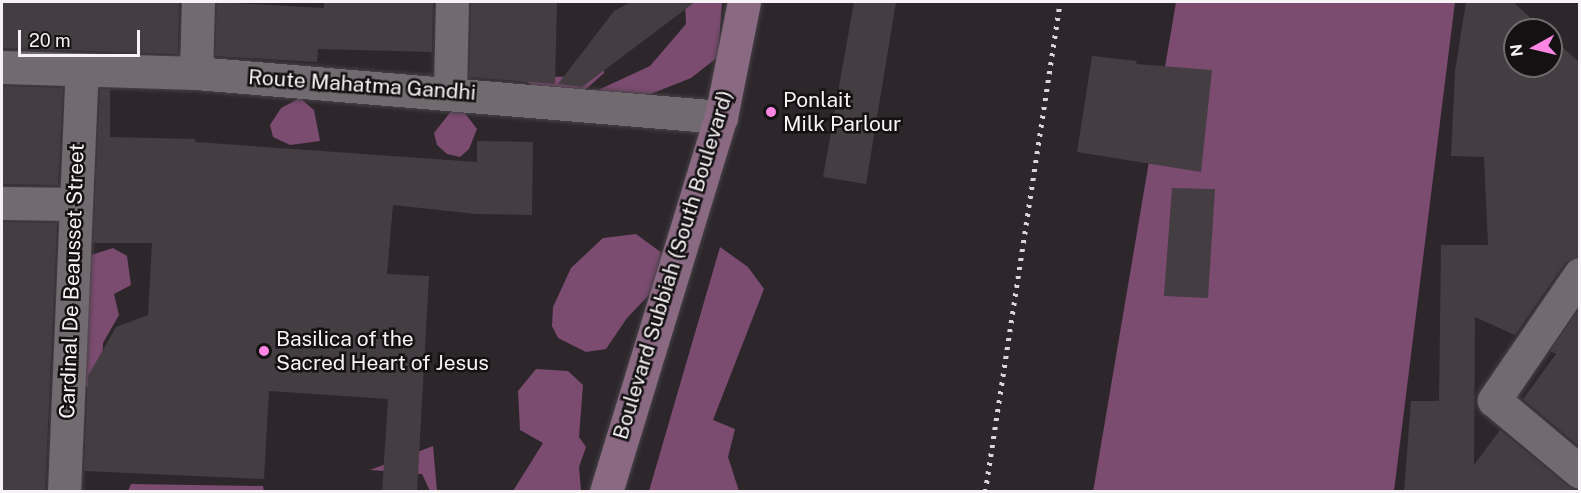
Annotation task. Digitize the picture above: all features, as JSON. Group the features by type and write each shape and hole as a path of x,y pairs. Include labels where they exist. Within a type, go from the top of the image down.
{"main road":[{"name":"Boulevard Subbiah (South Boulevard)","path":"606,492 721,117 744,2"}],"street":[{"path":"196,73 198,2"},
{"path":"450,91 452,2"},
{"name":"Route Mahatma Gandhi","path":"2,67 196,73 450,91 721,117"},
{"name":"Cardinal De Beausset Street","path":"64,492 74,204 82,71"},
{"path":"2,203 74,204"},
{"path":"1580,274 1494,400 1580,472"}],"shaded area":[{"path":"685,2 722,2 718,57 691,78 628,103 583,97 650,66 686,24"},
{"path":"1176,2 1455,2 1394,491 1093,492"},
{"path":"604,63 604,73 585,90 536,87 525,81 527,76 570,77"},
{"path":"300,98 314,110 320,141 290,145 273,137 270,125 281,108"},
{"path":"461,108 477,129 469,149 460,157 447,154 437,145 434,133 452,110"},
{"path":"636,234 662,253 650,294 627,318 606,349 586,352 558,338 552,326 553,307 571,268 603,238"},
{"path":"720,247 748,267 764,289 713,420 735,429 728,457 739,491 649,491"},
{"path":"113,248 127,256 131,285 114,294 119,315 103,343 102,372 94,390 77,383 85,257"},
{"path":"536,369 568,371 583,385 579,437 586,447 579,467 581,491 513,491 543,443 520,430 518,391"},
{"path":"433,446 437,491 430,491 422,474 370,470"},
{"path":"131,484 263,486 264,491 128,491"}],"building":[{"path":"2,2 179,2 178,54 2,48"},
{"path":"217,2 324,8 324,2 433,2 432,52 318,49 317,62 215,56"},
{"path":"471,2 557,2 555,84 469,77"},
{"path":"631,2 695,2 582,87 558,84 614,11"},
{"path":"854,2 896,2 866,184 823,177"},
{"path":"1466,2 1513,2 1531,18 1503,18 1503,78 1563,78 1563,48 1580,63 1580,256 1565,263 1515,335 1475,317 1474,465 1500,430 1568,486 1580,492 1404,492 1411,401 1439,401 1441,245 1488,245 1484,157 1451,156 1455,71"},
{"path":"1092,56 1137,61 1136,64 1212,70 1201,172 1077,152"},
{"path":"2,86 63,88 58,185 2,184"},
{"path":"100,89 110,89 110,137 195,139 195,142 477,162 477,141 533,142 532,215 476,214 393,205 387,274 429,276 417,492 382,492 388,399 269,391 264,479 84,471 88,376 116,327 148,315 152,243 93,243"},
{"path":"1172,188 1215,189 1208,298 1164,296"},
{"path":"2,222 57,223 45,492 2,492"},
{"path":"1580,308 1580,447 1523,399 1556,354 1550,351"}],"railway":[{"path":"985,492 1060,2"}],"place":[{"name":"Ponlait Milk Parlour","path":"771,112"},
{"name":"Basilica of the Sacred Heart of Jesus","path":"264,351"}]}
